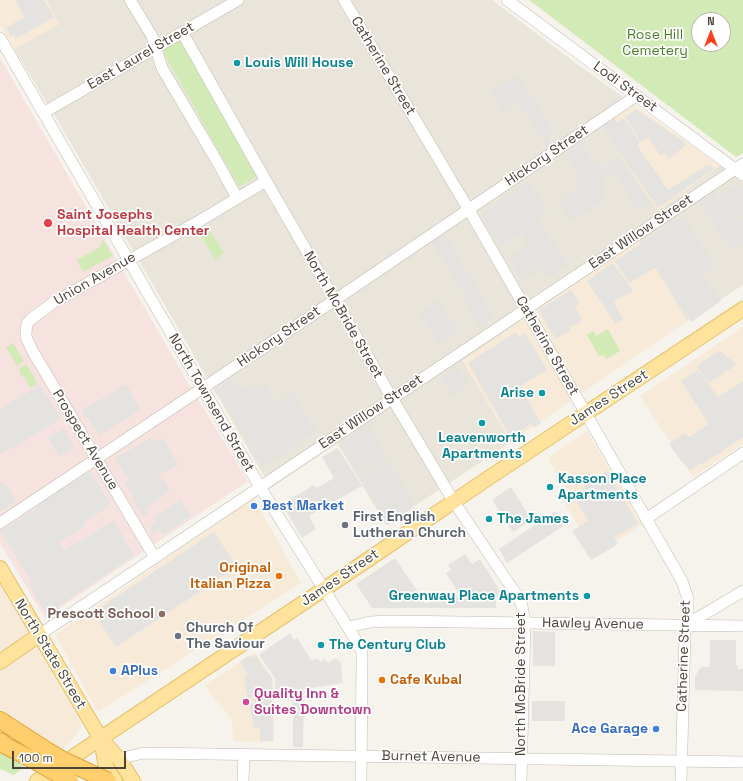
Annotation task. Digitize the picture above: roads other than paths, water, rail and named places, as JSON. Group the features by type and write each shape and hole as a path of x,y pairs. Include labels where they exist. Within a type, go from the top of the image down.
{"highway":[{"path":"0,720 70,781"},
{"path":"0,730 53,764 88,781"},
{"path":"0,741 6,746 40,756 64,760 108,781"}],"main road":[{"name":"James Street","path":"37,781 743,309"},
{"name":"North State Street","path":"0,568 101,739 119,759 133,781"},
{"name":"East Willow Street","path":"0,662 39,635"},
{"name":"North State Street","path":"101,739 106,767 115,781"}],"street":[{"path":"130,0 152,36 162,68 237,198"},
{"name":"East Laurel Street","path":"44,113 238,0"},
{"name":"Catherine Street","path":"344,0 469,210 686,589 688,613 684,636 681,781"},
{"name":"Lodi Street","path":"511,1 636,96 741,169"},
{"name":"North McBride Street","path":"182,32 266,181 392,398 454,502 518,597 522,606 525,623 521,781"},
{"name":"North Townsend Street","path":"0,38 260,488 349,627 362,652 361,781"},
{"name":"Hickory Street","path":"0,523 335,300 636,96"},
{"name":"East Willow Street","path":"39,635 526,309 741,169"},
{"name":"Union Avenue","path":"30,320 54,302 201,220 266,181"},
{"name":"Prospect Avenue","path":"30,320 27,324 26,332 32,350 96,460 156,558"},
{"path":"646,519 743,453"},
{"path":"686,625 743,591"},
{"name":"Hawley Avenue","path":"349,627 370,622 391,621 743,626"},
{"name":"Burnet Avenue","path":"119,759 143,753 743,762"},
{"path":"244,755 244,781"}],"place":[{"name":"Louis Will House","path":"237,63"},
{"name":"Saint Josephs Hospital Health Center","path":"48,223"},
{"name":"Arise","path":"542,393"},
{"name":"Leavenworth Apartments","path":"482,423"},
{"name":"Kasson Place Apartments","path":"550,487"},
{"name":"Best Market","path":"254,506"},
{"name":"The James","path":"489,519"},
{"name":"First English Lutheran Church","path":"345,525"},
{"name":"Original Italian Pizza","path":"279,576"},
{"name":"Greenway Place Apartments","path":"587,596"},
{"name":"Prescott School","path":"162,614"},
{"name":"Church Of The Saviour","path":"178,636"},
{"name":"The Century Club","path":"321,645"},
{"name":"APlus","path":"113,671"},
{"name":"Cafe Kubal","path":"382,680"},
{"name":"Quality Inn & Suites Downtown","path":"246,702"},
{"name":"Ace Garage","path":"656,729"}],"park label":[{"name":"Rose Hill Cemetery","path":"655,44"}]}
